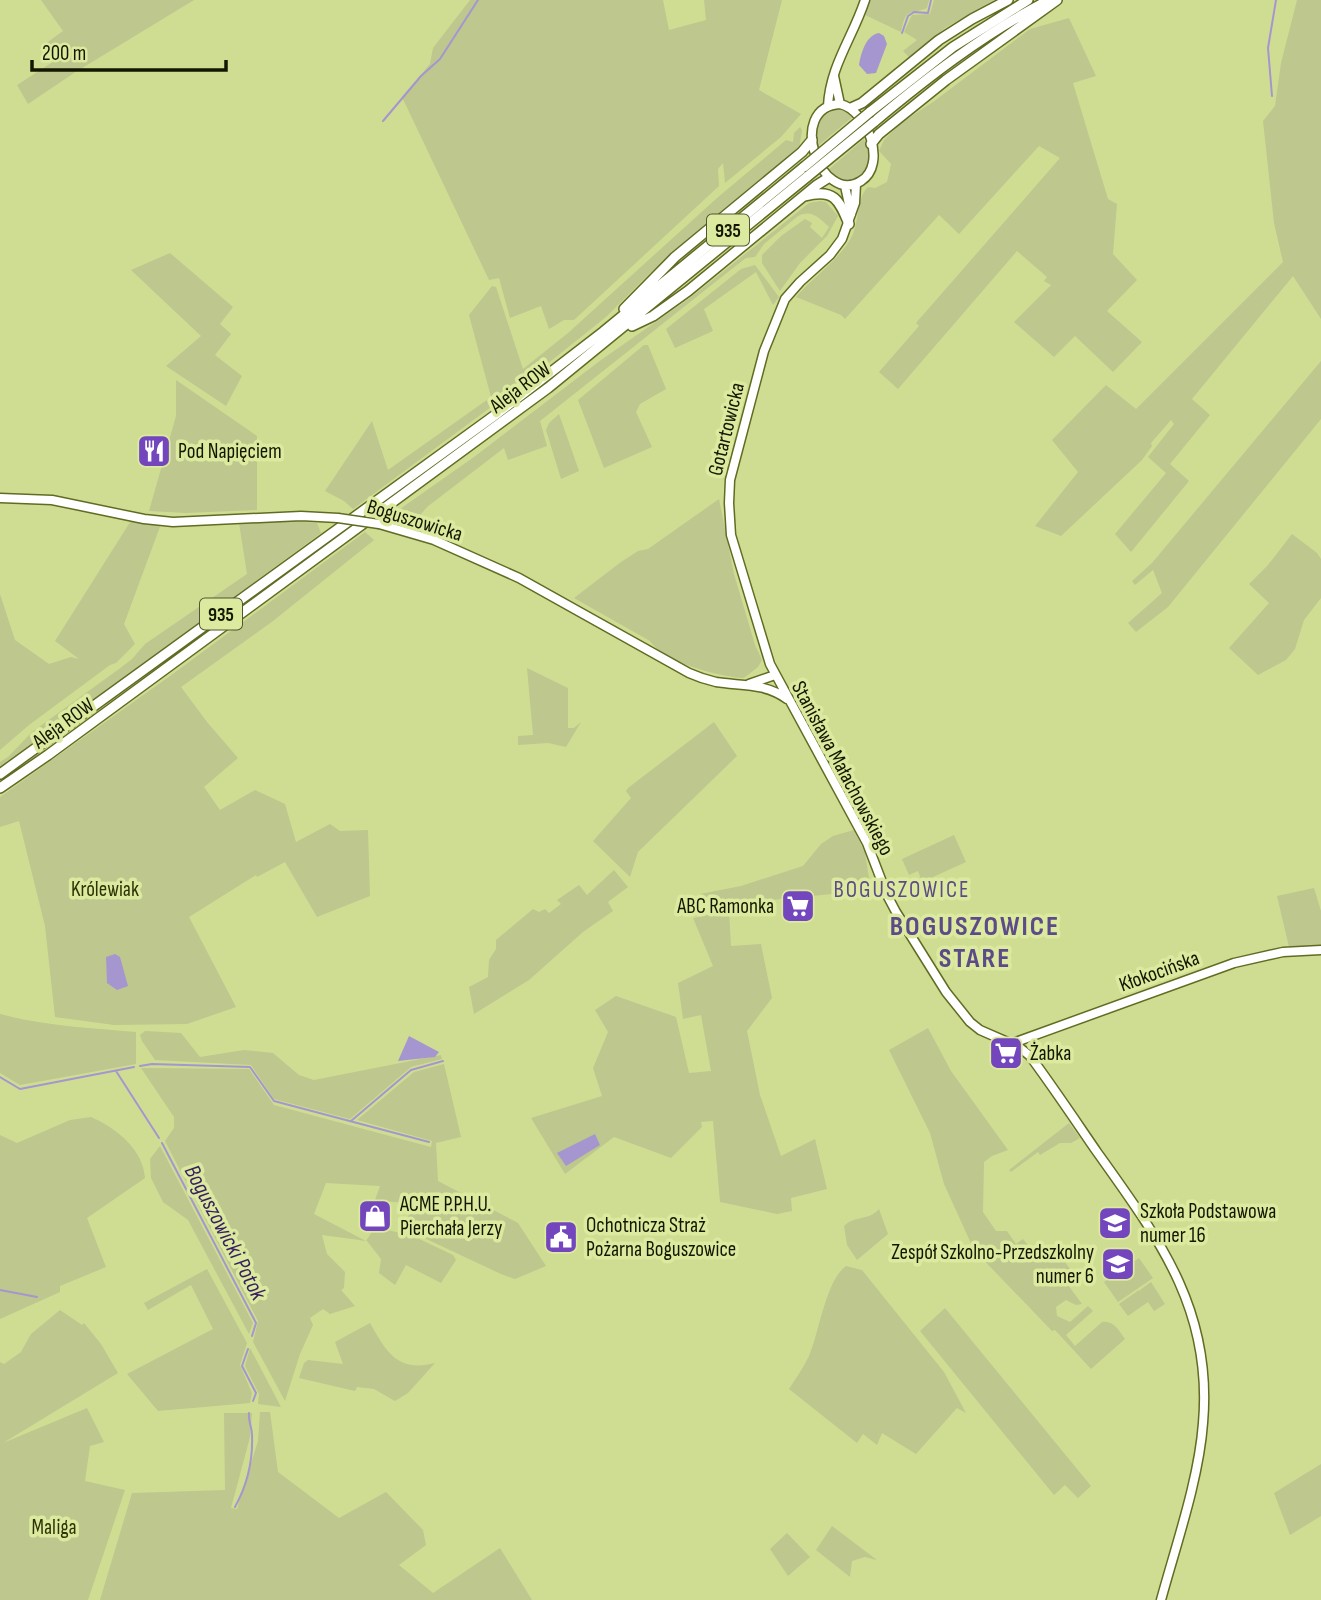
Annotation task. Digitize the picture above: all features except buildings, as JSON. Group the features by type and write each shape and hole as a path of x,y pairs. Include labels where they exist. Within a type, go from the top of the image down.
{"main road":[{"path":"851,108 862,103 939,40 1008,0"},
{"name":"Aleja ROW","path":"0,788 502,423 808,176 953,47 1028,0"},
{"name":"Aleja ROW","path":"0,774 460,442 603,332 804,166 958,55 1049,0"},
{"path":"871,144 879,134 946,80 1057,0"},
{"path":"603,332 661,270 802,152 812,140"},
{"path":"614,335 653,316 674,301 828,178"},
{"path":"802,197 820,192 832,196 841,204 850,219"}],"street":[{"path":"828,107 829,87 865,0"},
{"path":"834,73 839,104"},
{"path":"839,104 851,108 862,120 874,154 873,166 867,176 856,184 845,186 828,178 821,167 811,133 813,121 828,107 839,104"},
{"name":"Gotartowicka","path":"777,678 765,649 734,549 729,516 730,480 764,351 780,307 795,286 837,248 855,203 856,184"},
{"path":"845,186 850,219"},
{"name":"Boguszowicka","path":"0,498 52,500 144,519 173,522 292,516 338,518 379,524 434,540 495,566 689,673 716,682 766,688 789,701"},
{"path":"766,688 777,678"},
{"name":"Boguszowicka","path":"749,684 777,678"},
{"name":"Stanisława Małachowskiego","path":"777,678 867,843 887,895 946,992 970,1022 980,1030 1025,1051 1158,1241 1181,1285 1197,1330 1204,1384 1203,1426 1192,1483 1161,1600"},
{"name":"Kłokocińska","path":"1013,1044 1234,963 1283,952 1321,950"}],"green space":[{"path":"41,0 194,0 28,104 17,85 62,56 45,44 63,31"},
{"path":"470,0 663,0 669,30 706,20 704,0 782,0 759,90 801,114 781,137 725,183 723,163 718,169 719,186 574,320 564,320 549,329 541,306 510,318 499,278 489,280 402,97 430,64 433,48"},
{"path":"869,0 929,0 927,8 907,15 901,32 865,15"},
{"path":"934,0 994,0 945,28 910,58 903,51 917,40 904,32 912,15 930,14"},
{"path":"1297,0 1321,0 1321,319 1293,276 1192,399 1210,415 1170,464 1189,481 1131,552 1115,534 1166,473 1148,457 1174,424 1171,420 1151,443 1152,446 1142,460 1061,536 1035,526 1078,472 1052,440 1106,385 1136,409 1283,262 1274,223 1263,121 1275,106 1281,63"},
{"path":"1069,18 1096,76 1073,83 1108,199 1117,204 1113,254 1137,280 1107,311 1142,342 1113,372 1075,336 1054,357 1014,322 1051,285 1044,281 1047,277 1017,251 898,389 879,372 919,326 916,323 1060,158 1039,146 959,234 939,215 845,319 796,297 848,243 855,228 864,191 868,187 875,188 887,182 891,164 879,151 884,140 901,123 1030,29"},
{"path":"838,109 855,115 818,146 816,133 819,122 826,114"},
{"path":"800,127 802,130 799,150 649,274 606,317 522,384 353,509 325,491 372,421 388,470 491,397 469,315 492,286 496,287 523,369 568,333 717,198 786,140 793,142 794,133"},
{"path":"864,139 868,161 862,176 847,181 827,171"},
{"path":"826,202 838,216 827,236 800,263 780,291 762,263 762,255 781,236 805,219 812,223 810,227 822,238 829,227 815,216 798,216 764,244 755,257 746,258 540,421 547,446 508,460 504,448 427,507 421,514 423,520 441,530 437,535 401,522 400,509 474,457 601,360 690,298 809,203"},
{"path":"170,253 233,307 220,324 231,334 215,355 242,376 226,406 166,366 201,336 131,270"},
{"path":"755,265 779,297 773,305 756,272 704,309 713,331 675,348 666,329 741,269"},
{"path":"644,345 648,345 666,389 640,404 636,412 652,447 604,468 578,400"},
{"path":"1321,361 1321,419 1168,607 1136,632 1128,623 1162,593 1153,570 1135,585 1132,581 1152,563"},
{"path":"176,380 257,436 257,510 186,513 149,511 176,416"},
{"path":"559,414 579,471 561,479 546,430"},
{"path":"719,499 734,574 762,660 758,667 744,678 721,675 679,662 657,649 650,641 574,598 621,562 638,551 648,549"},
{"path":"132,519 161,524 124,624 135,644 116,663 29,725 0,750 0,594 15,640 49,664 71,657 79,659 55,641"},
{"path":"281,520 317,523 321,533 0,766 0,762 32,732 132,659 145,644 247,574 239,523"},
{"name":"Królewiak","path":"365,532 374,540 273,621 181,687 238,758 204,787 220,810 255,790 285,804 296,842 330,824 340,831 368,830 370,896 317,917 285,862 257,877 256,875 189,917 236,1007 187,1024 114,1025 55,1017 45,926 19,821 0,827 0,797"},
{"path":"1292,534 1321,559 1321,598 1304,620 1295,649 1286,660 1258,675 1229,648 1269,603 1249,584"},
{"path":"527,668 568,688 568,728 574,728 581,722 566,747 548,743 518,745 518,736 533,735"},
{"path":"714,722 737,756 638,852 630,877 593,841 631,798 626,791 628,788"},
{"path":"854,830 865,853 871,890 703,907 700,894 741,886 803,866 821,844 833,836"},
{"path":"954,835 966,862 922,882 918,871 909,875 902,859"},
{"path":"614,870 628,887 608,902 613,911 583,932 529,980 474,1014 469,987 488,977 489,960 496,949 496,940 533,909 539,912 545,909 549,913 561,904 557,900 579,885 587,895"},
{"path":"1314,888 1321,911 1321,946 1289,947 1277,896"},
{"path":"729,911 731,946 761,944 772,998 747,1031 760,1095 781,1156 815,1139 827,1189 791,1198 792,1211 777,1214 720,1202 713,1121 701,1122 702,1127 671,1158 614,1137 565,1174 531,1118 602,1096 593,1068 608,1032 595,1010 616,996 676,1017 689,1073 711,1071 701,1015 683,1019 678,983 713,966 693,918"},
{"path":"0,1014 51,1024 136,1032 136,1064 20,1085 0,1073"},
{"path":"928,1028 951,1071 1008,1150 984,1162 983,1212 996,1231 1007,1231 1016,1244 1023,1239 1035,1254 1052,1245 1077,1278 1068,1285 1082,1304 1076,1305 1066,1300 1056,1307 1057,1316 1070,1322 1088,1306 1093,1311 1066,1335 1075,1346 1102,1322 1113,1324 1125,1339 1091,1369 974,1250 944,1184 930,1133 889,1050"},
{"path":"145,1031 181,1033 200,1057 244,1050 273,1053 299,1075 314,1080 441,1055 442,1059 411,1067 350,1119 274,1099 251,1065 155,1060 142,1041 140,1035"},
{"path":"444,1064 461,1137 436,1143 438,1181 518,1223 546,1266 515,1279 501,1274 403,1228 414,1204 375,1200 380,1186 326,1183 314,1214 366,1241 322,1235 327,1254 345,1272 344,1288 341,1290 355,1306 330,1314 323,1309 310,1318 313,1325 300,1354 285,1401 253,1342 258,1321 165,1141 174,1128 174,1117 141,1068 249,1069 274,1105 431,1147 432,1141 357,1120 414,1072"},
{"path":"91,1117 119,1133 127,1141 139,1158 145,1178 87,1218 106,1267 60,1286 60,1292 0,1319 0,1135 17,1143 70,1120"},
{"path":"1069,1123 1080,1138 1071,1143 1060,1143 1040,1155 1038,1152 1011,1172 1009,1170"},
{"path":"160,1146 253,1323 249,1334 188,1220 163,1202 151,1178 150,1159"},
{"path":"879,1209 888,1234 857,1260 847,1245 844,1226"},
{"path":"375,1227 413,1236 453,1255 456,1260 441,1283 406,1265 395,1285 379,1273 381,1259 366,1241"},
{"path":"1139,1258 1153,1278 1118,1302 1104,1282"},
{"path":"846,1266 862,1270 944,1372 966,1413 957,1408 916,1454 882,1433 877,1445 863,1434 857,1443 789,1389 809,1356 833,1283"},
{"path":"207,1269 247,1343 240,1365 252,1393 250,1403 158,1411 127,1374 213,1329 191,1285 148,1310 144,1303"},
{"path":"1151,1282 1165,1304 1154,1311 1148,1302 1128,1316 1119,1304 1139,1290 1141,1292 1140,1290"},
{"path":"945,1308 1091,1486 1078,1498 1065,1485 1054,1495 920,1331"},
{"name":"Maliga","path":"60,1310 82,1325 84,1323 101,1344 118,1373 3,1443 87,1408 104,1442 90,1446 85,1481 125,1490 88,1600 0,1600 0,1362 4,1364 21,1352 31,1334"},
{"path":"370,1323 388,1351 402,1362 411,1365 435,1363 408,1393 395,1401 374,1389 357,1387 355,1391 299,1378 304,1363 308,1360 343,1364 335,1342"},
{"path":"250,1348 281,1407 258,1404 259,1394 245,1366"},
{"path":"260,1412 270,1412 278,1472 339,1518 386,1492 423,1530 426,1545 399,1565 433,1593 500,1548 532,1600 100,1600 132,1493 225,1490 224,1413 252,1413 250,1437 231,1508 237,1509 258,1441"},
{"path":"1321,1464 1321,1516 1290,1535 1274,1493"},
{"path":"832,1526 877,1560 865,1557 852,1561 850,1577 816,1550"},
{"path":"787,1533 810,1557 788,1576 770,1549"}],"shaded area":[{"path":"879,33 884,36 887,44 876,73 867,74 859,65 861,55 867,41"},
{"path":"115,954 120,957 128,986 117,990 107,983 106,957"},
{"path":"409,1036 439,1052 435,1057 398,1061"},
{"path":"595,1134 600,1145 566,1166 557,1153"}],"waterway":[{"path":"383,121 421,76 440,59 478,0"},
{"path":"902,33 908,16 914,12 928,13 931,0"},
{"path":"1272,96 1268,48 1276,0"},
{"path":"351,1121 411,1070 443,1061"},
{"path":"140,1066 152,1064 250,1067 274,1101 429,1142"},
{"name":"Boguszowicki Potok","path":"0,1077 20,1089 134,1067"},
{"path":"116,1071 159,1138"},
{"name":"Boguszowicki Potok","path":"162,1143 256,1323 252,1336"},
{"path":"0,1290 37,1297"},
{"name":"Boguszowicki Potok","path":"248,1349 242,1366 256,1393 253,1401"},
{"path":"235,1507 250,1463 252,1435 249,1413"}],"place":[{"name":"Pod Napięciem","path":"154,451"},
{"name":"ABC Ramonka","path":"798,906"},
{"name":"Żabka","path":"1006,1053"},
{"name":"ACME P.P.H.U. Pierchała Jerzy","path":"375,1216"},
{"name":"Szkoła Podstawowa numer 16","path":"1115,1223"},
{"name":"Ochotnicza Straż Pożarna Boguszowice","path":"561,1237"},
{"name":"Zespół Szkolno-Przedszkolny numer 6","path":"1118,1264"}],"district":[{"name":"BOGUSZOWICE","path":"902,889"},
{"name":"BOGUSZOWICE STARE","path":"975,941"}]}
